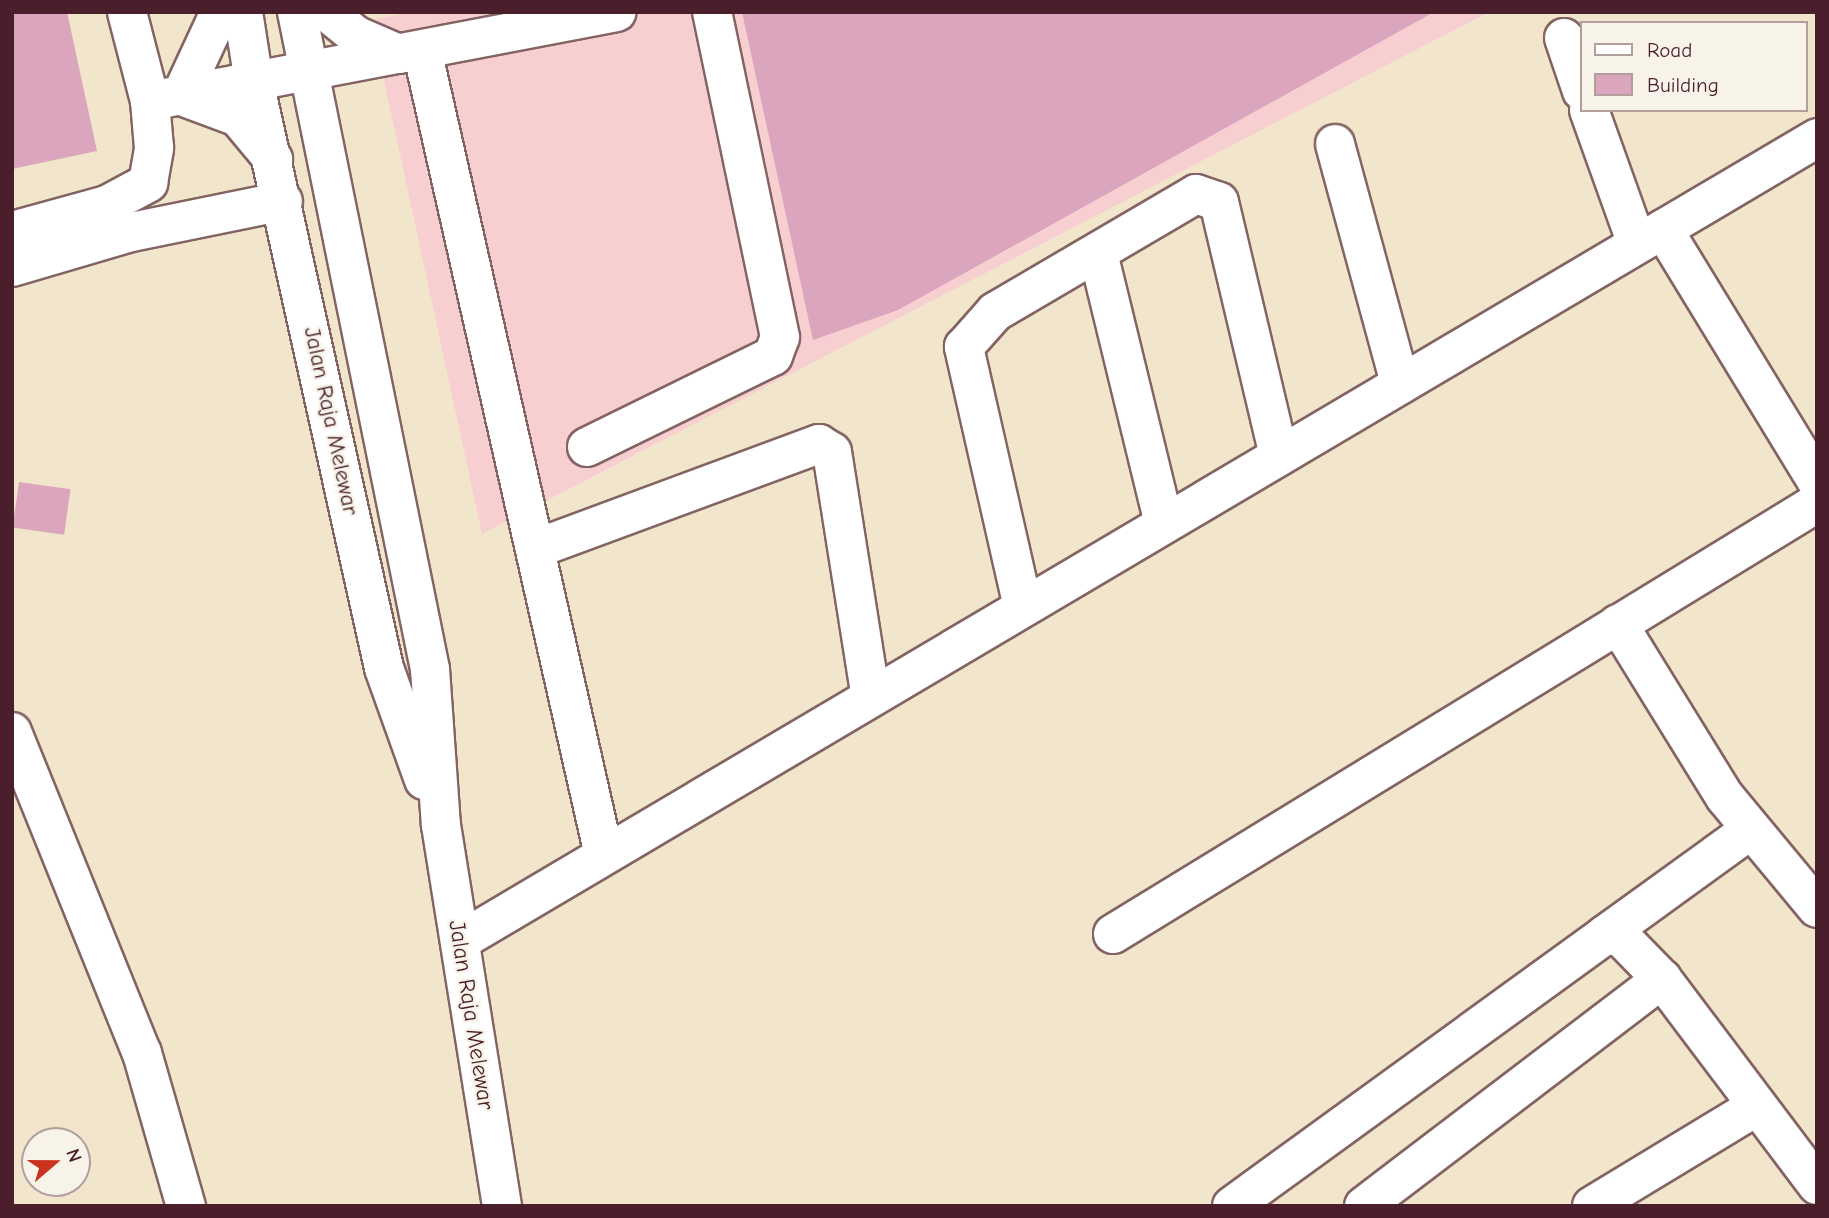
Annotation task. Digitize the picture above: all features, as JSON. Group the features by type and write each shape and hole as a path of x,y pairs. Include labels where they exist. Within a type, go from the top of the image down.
{"main road":[{"path":"127,12 166,99"},
{"path":"12,231 107,205 148,183 166,99 220,12"},
{"name":"Jalan Raja Melewar","path":"243,12 254,82 283,201 384,668 441,825"},
{"name":"Jalan Raja Melewar","path":"297,12 307,72 430,669 441,825 502,1206"},
{"path":"327,12 357,36 410,52"},
{"path":"166,99 617,12"},
{"path":"587,447 773,356 780,337 712,12"},
{"path":"1564,38 1580,84"},
{"path":"410,52 535,548 604,855"},
{"path":"166,99 238,117 273,159"},
{"path":"1590,112 1650,236 1817,481"},
{"path":"460,941 1817,138"},
{"path":"1335,144 1400,384"},
{"path":"1023,607 964,347 995,312 1196,194 1219,202 1279,456"},
{"path":"12,267 131,232 283,201"},
{"path":"1098,253 1164,523"},
{"path":"535,548 819,444 832,453 871,697"},
{"path":"1113,934 1817,502"},
{"path":"1618,624 1750,830 1817,908"},
{"path":"12,732 142,1053 186,1206"},
{"path":"1232,1206 1750,830"},
{"path":"1605,935 1621,937 1662,979 1816,1182"},
{"path":"1373,1203 1662,979"},
{"path":"1592,1206 1757,1106"}],"shaded area":[{"path":"411,12 1489,12 482,534 371,20"}],"building":[{"path":"12,12 67,12 97,151 12,169"},
{"path":"742,12 1434,12 898,310 813,340"},
{"path":"19,482 70,489 64,535 13,528"}]}
